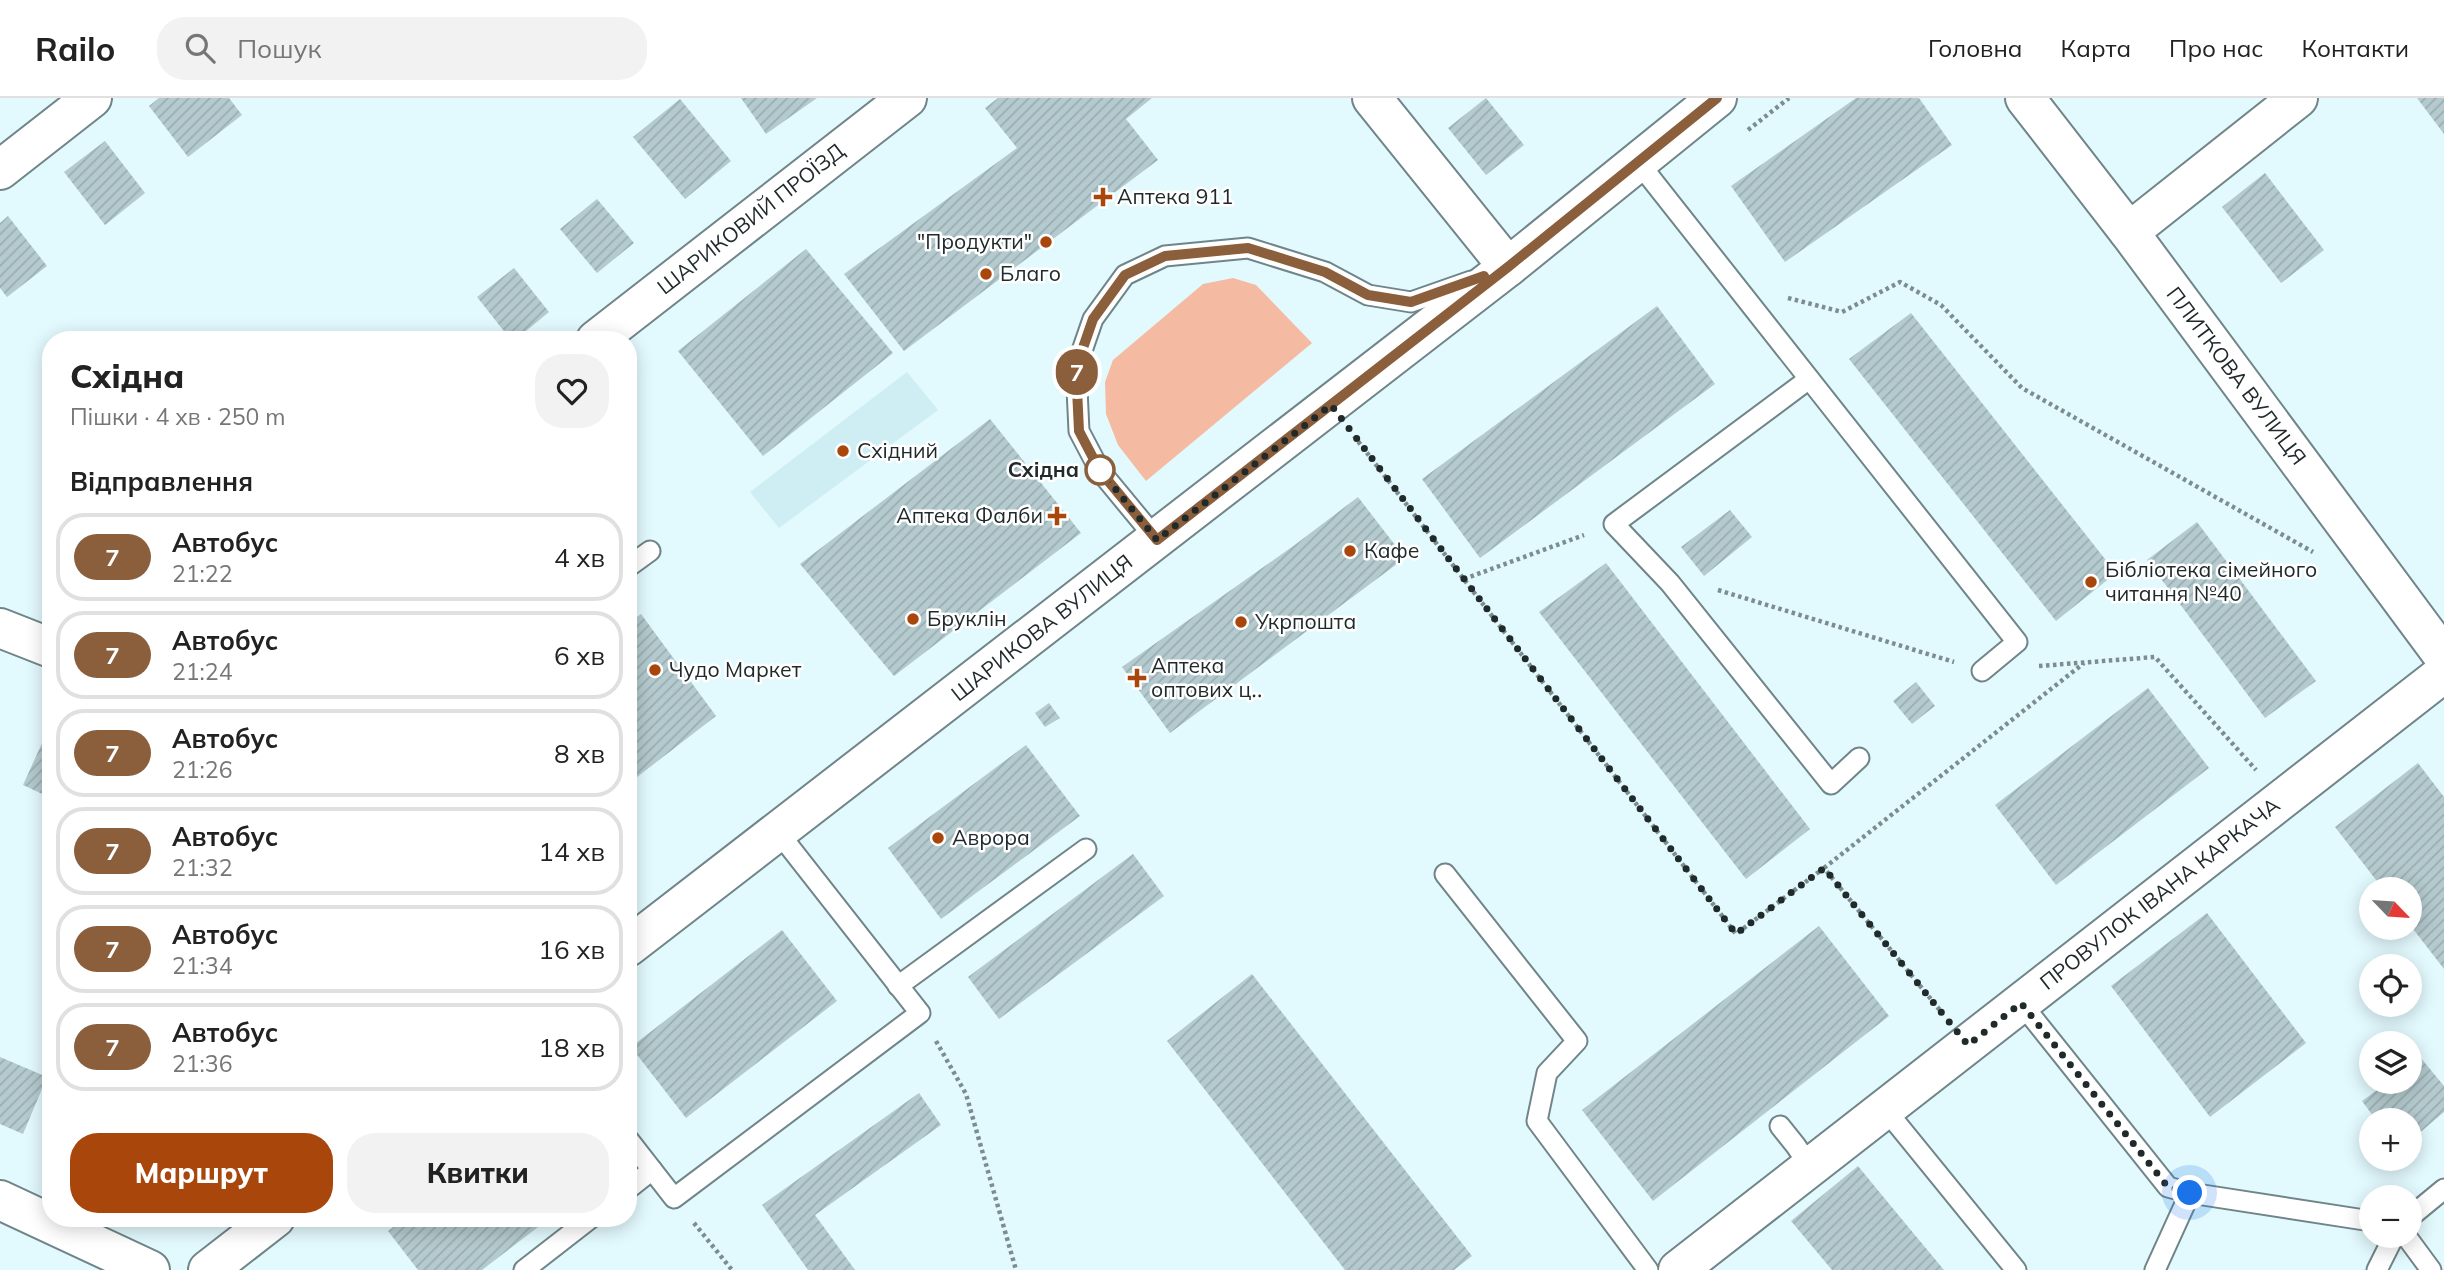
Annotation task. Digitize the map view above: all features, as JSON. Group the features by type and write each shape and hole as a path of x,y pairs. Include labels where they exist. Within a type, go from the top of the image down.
{"street":[{"path":"0,170 92,98"},
{"name":"ШАРИКОВИЙ ПРОЇЗД","path":"608,331 907,98"},
{"path":"1372,98 1508,267"},
{"name":"ШАРИКОВА ВУЛИЦЯ","path":"637,940 1508,267 1717,98"},
{"name":"ПЛИТКОВА ВУЛИЦЯ","path":"2025,98 2129,232 2444,657"},
{"path":"2129,232 2298,98"},
{"path":"0,628 42,644"},
{"name":"ПРОВУЛОК ІВАНА КАРКАЧА","path":"1678,1270 2444,673"},
{"path":"0,1200 42,1220"},
{"path":"58,1227 150,1270"},
{"path":"208,1270 263,1227"}],"lane":[{"path":"1638,162 2017,642 1982,671"},
{"path":"1157,540 1100,471 1079,431 1076,368 1093,319 1125,275 1165,256 1248,248 1325,272 1368,295 1411,302 1508,267"},
{"path":"1809,379 1614,524 1670,583 1831,784 1860,758"},
{"path":"637,560 649,551"},
{"path":"637,1151 674,1198 920,1013 778,832"},
{"path":"898,986 1086,849"},
{"path":"1445,874 1577,1041 1547,1073 1537,1121 1648,1270"},
{"path":"2021,1003 2168,1187 2190,1193 2359,1219"},
{"path":"1885,1109 2016,1270"},
{"path":"1780,1126 1810,1167"},
{"path":"637,1182 652,1170"},
{"path":"2422,1207 2444,1189"},
{"path":"2155,1270 2190,1193"},
{"path":"524,1270 579,1227"},
{"path":"2377,1270 2388,1248"},
{"path":"2415,1248 2431,1270"}],"path":[{"path":"1736,286 1842,312 1900,282 1941,304 2022,388 2319,556"},
{"path":"1331,405 1736,934 2084,663"},
{"path":"1464,579 1614,524"},
{"path":"1709,587 1982,671 2155,657 2282,799"},
{"path":"1824,868 1968,1045"},
{"path":"920,1013 966,1094 1016,1270"},
{"path":"674,1198 732,1270"}],"shaded area":[{"path":"1233,278 1256,285 1312,343 1146,481 1118,445 1106,414 1105,382 1113,360 1203,284"},
{"name":"Східний","path":"907,372 938,410 779,528 750,492"}],"building":[{"path":"159,98 229,98 242,115 188,157 149,106"},
{"path":"741,98 817,98 766,134"},
{"path":"998,98 1152,98 1126,119 1158,160 904,351 844,274 1017,148 985,108"},
{"path":"1486,98 1524,145 1486,175 1448,128"},
{"path":"1856,98 1919,98 1952,145 1785,262 1731,186"},
{"path":"2417,98 2444,98 2444,134"},
{"path":"680,99 731,161 685,199 633,137"},
{"path":"105,141 145,193 105,225 64,172"},
{"path":"2265,173 2324,250 2281,283 2222,207"},
{"path":"597,199 634,243 597,273 560,229"},
{"path":"8,216 47,266 7,297 0,288 0,223"},
{"path":"806,249 893,353 763,456 678,351"},
{"path":"514,268 549,312 526,331 504,331 477,297"},
{"path":"1657,306 1715,384 1480,558 1422,479"},
{"path":"1911,313 2116,573 2056,621 1849,359"},
{"path":"990,419 1081,533 894,676 800,564"},
{"path":"1358,497 1405,558 1170,733 1122,667"},
{"path":"1730,510 1752,537 1704,576 1681,547"},
{"path":"2197,522 2316,681 2265,718 2147,560"},
{"path":"1606,563 1810,829 1746,879 1539,612"},
{"name":"Чудо Маркет","path":"641,614 716,716 637,777 637,617"},
{"path":"1916,682 1935,706 1912,724 1893,701"},
{"path":"2148,688 2209,768 2056,885 1995,805"},
{"path":"1049,703 1060,718 1045,727 1035,713"},
{"path":"42,743 42,794 23,785"},
{"path":"1026,745 1080,816 941,919 888,848"},
{"path":"2418,763 2444,797 2444,969 2422,940 2422,877 2374,877 2335,827"},
{"path":"1133,854 1164,896 999,1019 968,977"},
{"path":"2207,913 2306,1043 2210,1117 2111,986"},
{"path":"1819,926 1889,1016 1653,1201 1582,1110"},
{"path":"782,930 837,1001 686,1118 637,1055 637,1042"},
{"path":"1252,974 1472,1256 1454,1270 1345,1270 1167,1041"},
{"path":"0,1057 42,1075 42,1089 23,1134 0,1124"},
{"path":"2422,1059 2444,1086 2444,1112 2422,1131 2422,1108 2367,1108 2362,1101 2372,1094 2422,1094"},
{"path":"919,1093 941,1125 815,1215 855,1270 808,1270 762,1205"},
{"path":"1858,1166 1944,1270 1832,1270 1791,1221"},
{"path":"393,1227 538,1227 482,1270 418,1270 388,1231"}],"bus line":[{"name":"7","path":"1484,276 1411,302 1368,295 1325,272 1248,248 1165,256 1125,275 1093,319 1076,368 1079,431 1100,471 1157,540 1508,267 1717,98"}],"place":[{"name":"Аптека 911","path":"1103,197"},
{"name":"\"Продукти\"","path":"1046,242"},
{"name":"Благо","path":"986,274"},
{"name":"Східний","path":"843,451"},
{"name":"Східна","path":"1100,470"},
{"name":"Аптека Фалби","path":"1057,516"},
{"name":"Кафе","path":"1350,551"},
{"name":"Бібліотека сімейного читання №40","path":"2091,582"},
{"name":"Бруклін","path":"913,619"},
{"name":"Укрпошта","path":"1241,622"},
{"name":"Чудо Маркет","path":"655,670"},
{"name":"Аптека оптових ц‥","path":"1137,678"},
{"name":"Аврора","path":"938,838"}],"route":[{"path":"1100,470 1157,540 1331,405 1736,934 1824,868 1968,1045 2021,1003 2168,1187 2190,1193"}]}
